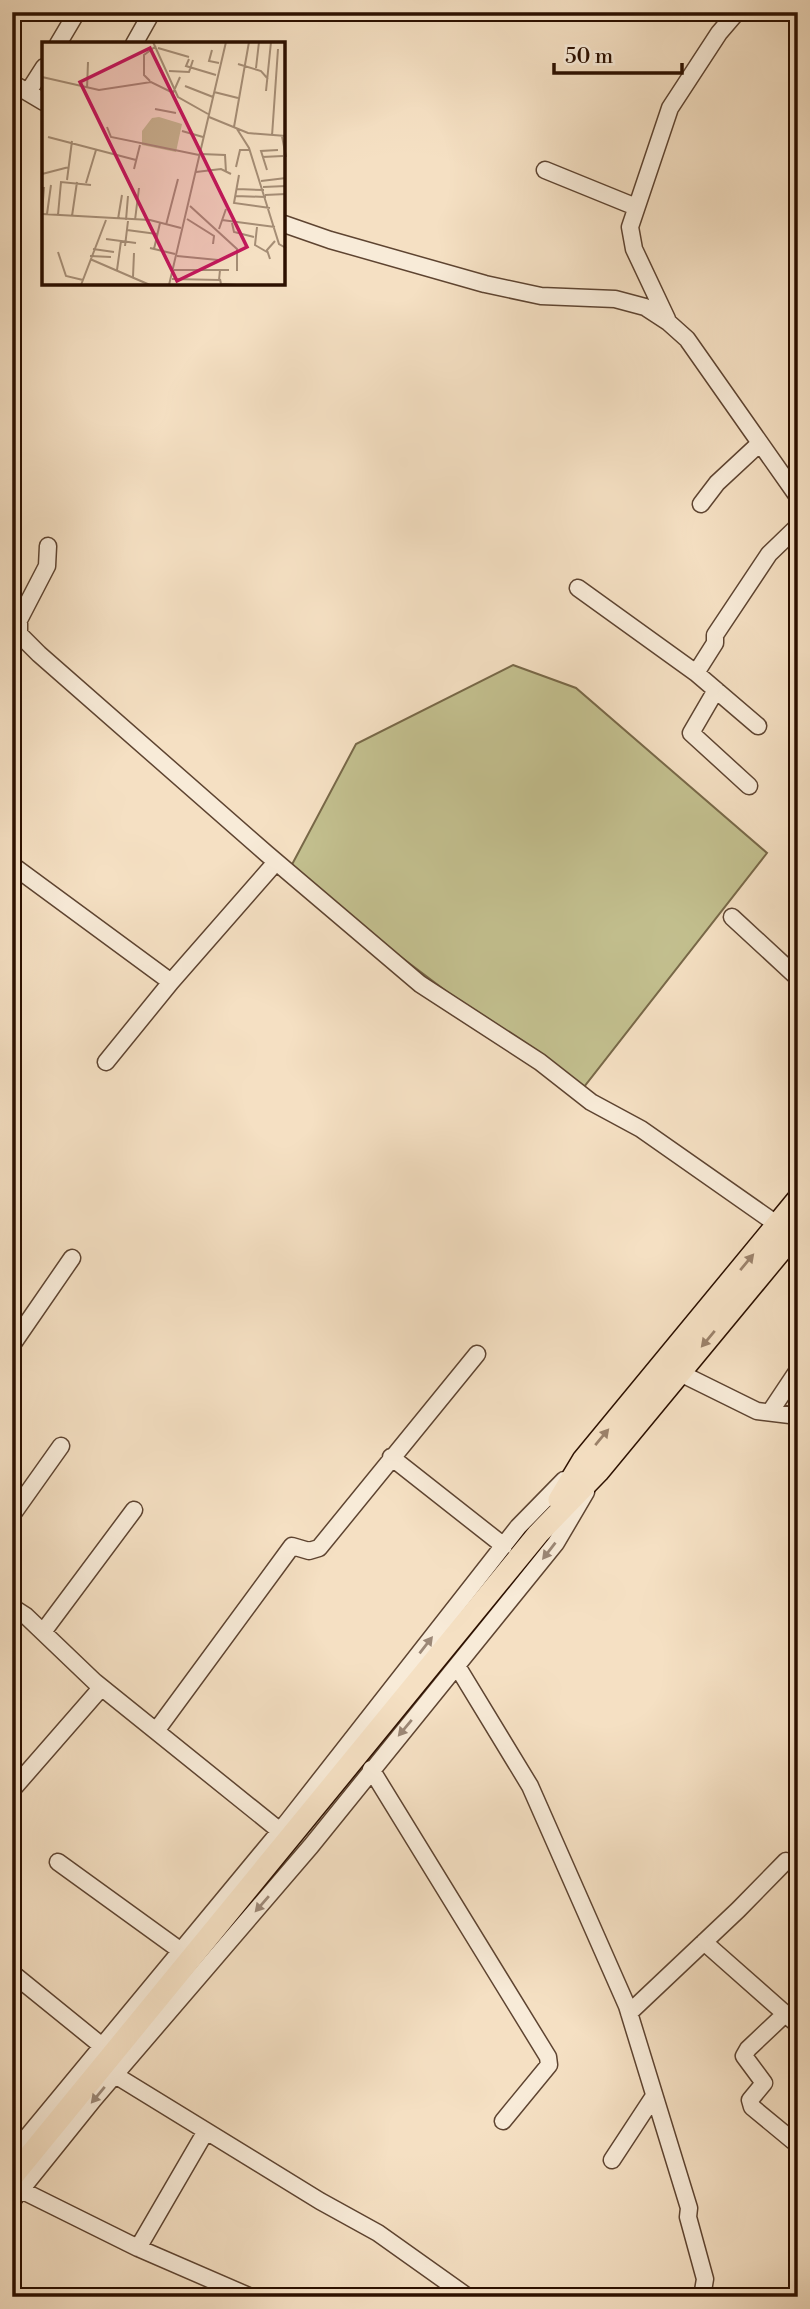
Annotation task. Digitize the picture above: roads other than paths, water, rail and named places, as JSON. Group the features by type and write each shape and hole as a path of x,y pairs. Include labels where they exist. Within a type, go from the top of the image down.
{"main road":[{"path":"590,1466 680,1373 788,1228 798,1199"},
{"path":"15,2190 590,1466 788,1228"}],"street":[{"path":"59,42 77,12"},
{"path":"135,42 152,12"},
{"path":"668,321 634,249 629,227 670,108 719,33 737,12"},
{"path":"28,92 42,70"},
{"path":"12,83 42,101"},
{"path":"545,170 636,207"},
{"path":"285,224 330,240 485,284 541,296 615,299 645,307 668,321 688,339 798,497"},
{"path":"701,504 717,483 760,443"},
{"path":"696,673 715,643 715,635 769,554 798,526"},
{"path":"48,546 47,566 19,620 19,634 276,862 420,984 540,1062 591,1102 641,1129 788,1228"},
{"path":"578,588 696,673 758,726"},
{"path":"716,690 691,733 749,786"},
{"path":"106,1062 171,982 276,862"},
{"path":"12,865 171,982"},
{"path":"732,917 798,978"},
{"path":"12,1345 72,1258"},
{"path":"156,1731 292,1546 309,1551 319,1548 477,1354"},
{"path":"769,1412 798,1370"},
{"path":"680,1373 757,1410 798,1416"},
{"path":"12,1516 61,1446"},
{"path":"391,1457 504,1546"},
{"path":"12,2155 280,1831 518,1527 590,1466"},
{"path":"251,2297 15,2190 311,1846 556,1543 590,1466"},
{"path":"43,1632 134,1510"},
{"path":"12,1607 26,1616 101,1688 280,1831"},
{"path":"457,1666 530,1786 629,2013 689,2207 688,2217 705,2279 702,2297"},
{"path":"16,1778 101,1688"},
{"path":"371,1769 548,2057 549,2065 503,2121"},
{"path":"629,2013 786,1860"},
{"path":"58,1862 181,1951"},
{"path":"704,1942 798,2025"},
{"path":"12,1973 103,2046"},
{"path":"785,2014 744,2056 764,2083 750,2100 752,2107 798,2145"},
{"path":"115,2075 378,2233 468,2297"},
{"path":"612,2160 654,2096"},
{"path":"138,2248 206,2131"}]}
